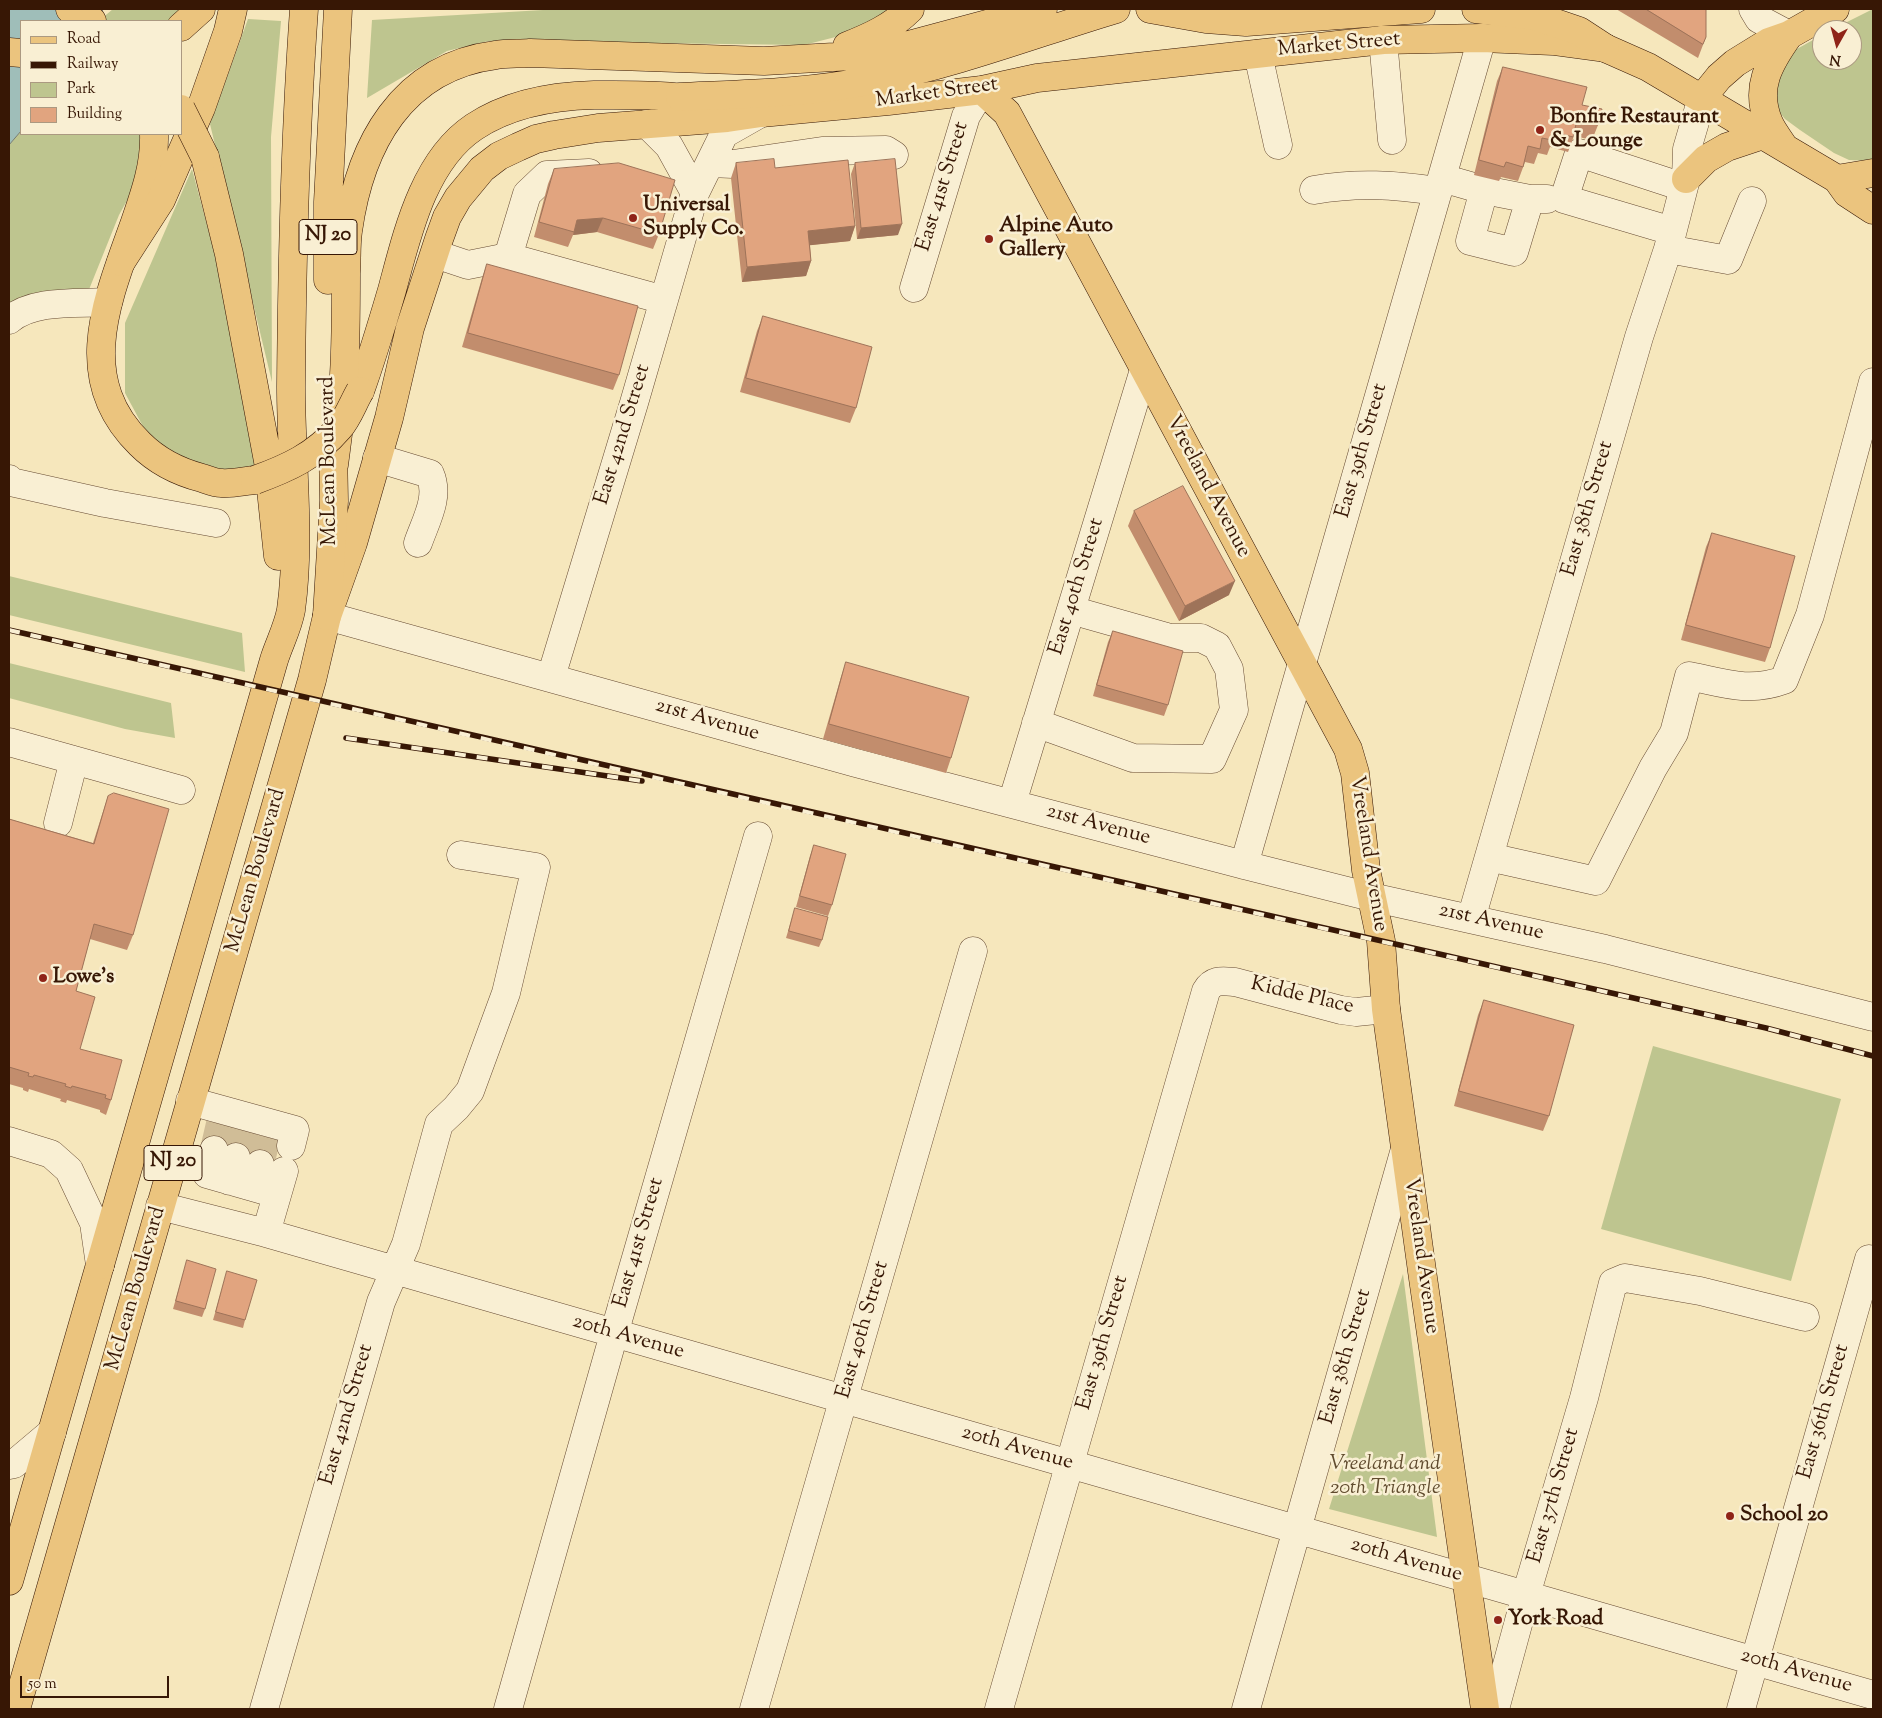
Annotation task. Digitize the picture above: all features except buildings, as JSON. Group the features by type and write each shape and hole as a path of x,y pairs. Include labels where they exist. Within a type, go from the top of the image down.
{"main road":[{"path":"70,9 90,20"},
{"path":"182,26 201,9"},
{"path":"121,262 161,200 201,108 228,31 233,9"},
{"name":"McLean Boulevard","path":"9,1574 52,1432 274,660 291,612 294,564 291,398 292,243 304,9"},
{"name":"McLean Boulevard","path":"16,1709 312,680 327,616 332,546 334,466 328,395 328,202 338,9"},
{"path":"800,59 843,48 869,37 899,20 910,9"},
{"path":"334,466 344,376 347,233 356,190 369,152 383,125 400,103 427,80 458,64 495,55 530,53 764,61 852,56 905,46 1043,9"},
{"path":"154,135 155,152 149,183 108,302 102,336 101,366 109,401 126,431 150,454 180,472 220,483 255,480 287,468 316,451 340,427 360,391 372,357 411,223 427,185 446,154 474,127 503,112 539,100 572,96 680,97 783,92 872,81 951,61 1116,9"},
{"path":"1157,10 1206,19 1246,22 1421,9"},
{"path":"1476,9 1535,16 1579,31 1605,48"},
{"path":"1702,98 1719,77 1735,63 1768,42 1789,35 1835,9"},
{"path":"1685,183 1706,159 1730,146 1774,142 1764,105 1765,75 1772,60 1789,35"},
{"name":"Market Street","path":"762,113 982,90 1037,78 1382,40 1482,38 1553,41 1605,48 1648,67 1837,179 1847,193 1873,210"},
{"name":"Vreeland Avenue","path":"982,90 1007,113 1348,749 1355,773 1366,870 1380,940 1386,1009 1405,1149 1485,1709"},
{"path":"680,97 762,113"},
{"path":"182,111 205,157 229,254 268,461 276,528 280,590 274,660"},
{"path":"327,616 353,543 389,418 410,328 447,217 458,198 482,169 499,156 536,139 554,134 598,128 727,118 762,113"},
{"path":"1837,179 1873,173"}],"street":[{"path":"1753,9 1759,19 1789,35"},
{"name":"East 39th Street","path":"1244,865 1482,38"},
{"path":"1382,40 1392,140"},
{"path":"1258,54 1278,145"},
{"name":"East 41st Street","path":"914,288 966,116 982,90"},
{"name":"East 38th Street","path":"1471,919 1639,338 1670,240 1685,183 1687,149 1702,98"},
{"name":"East 42nd Street","path":"551,677 695,193 724,134 762,113"},
{"path":"647,124 669,146 695,193"},
{"path":"710,163 733,164 822,151 886,150 894,155"},
{"path":"1564,199 1579,153 1685,183"},
{"path":"508,257 527,194 547,175 615,173"},
{"path":"661,181 695,193"},
{"path":"1314,190 1335,186 1374,184 1440,185 1484,190 1530,199 1564,199 1728,260 1752,201"},
{"path":"1484,190 1470,241 1514,252 1530,199"},
{"path":"435,254 468,265 508,257 664,300"},
{"path":"9,320 16,314 41,306 108,302"},
{"name":"East 40th Street","path":"1012,803 1144,370"},
{"path":"1489,857 1596,881 1674,733 1689,676 1744,688 1769,686 1784,680 1810,615 1873,382"},
{"path":"377,458 430,474 434,483 435,494 418,543"},
{"path":"9,480 105,504 216,523"},
{"path":"1036,723 1133,758 1212,759 1234,710 1230,669 1217,646 1201,638 1170,638 1071,610"},
{"name":"21st Avenue","path":"327,616 847,760 1244,865 1372,897 1606,949 1873,1017"},
{"path":"9,742 181,790"},
{"path":"58,823 74,760"},
{"name":"East 41st Street","path":"508,1709 758,836"},
{"name":"East 42nd Street","path":"264,1709 381,1302 406,1244 439,1124 470,1091 506,992 536,867 461,855"},
{"name":"East 40th Street","path":"754,1709 973,951"},
{"name":"East 39th Street","path":"999,1709 1202,1004 1210,985 1217,981"},
{"name":"Kidde Place","path":"1217,981 1235,982 1341,1010 1356,1012 1386,1009"},
{"path":"190,1101 254,1148 266,1233"},
{"path":"9,1141 51,1154 69,1170 94,1223 100,1265"},
{"name":"East 38th Street","path":"1246,1709 1405,1149"},
{"name":"20th Avenue","path":"160,1206 266,1233 1873,1695"},
{"name":"East 36th Street","path":"1741,1709 1869,1259"},
{"name":"East 37th Street","path":"1496,1709 1526,1596 1584,1398 1613,1282 1625,1278 1700,1291 1805,1317"},
{"path":"9,1465 14,1464 52,1432"}],"green space":[{"path":"113,9 183,9 196,31 182,40 182,20 101,19"},
{"path":"560,9 889,9 871,28 804,45 489,41 447,51 367,98 372,20"},
{"path":"1873,9 1873,161 1849,160 1834,153 1785,119 1776,108 1773,85 1795,50 1812,41 1812,70 1862,70 1862,20 1851,20"},
{"path":"248,19 281,21 271,137 272,382 210,124"},
{"path":"20,132 20,135 141,135 140,177 119,215 88,292 9,314 9,145"},
{"path":"192,169 236,333 262,469 218,471 153,445 125,393 125,323"},
{"path":"9,576 242,633 245,672 9,615"},
{"path":"9,663 171,703 175,738 125,729 9,698"},
{"path":"1653,1046 1841,1099 1791,1281 1601,1229"},
{"name":"Vreeland and 20th Triangle","path":"1403,1274 1437,1537 1329,1509"}],"water":[{"path":"9,9 103,9 98,20 20,20 20,132 9,145"}],"tunnel":[{"path":"214,1150 220,1124"},
{"path":"236,1157 243,1130"},
{"path":"260,1164 267,1137"}],"railway":[{"path":"9,630 1766,1028 1873,1056"},
{"path":"346,738 642,781"}],"place":[{"name":"Bonfire Restaurant & Lounge","path":"1540,130"},
{"name":"Universal Supply Co.","path":"633,218"},
{"name":"Alpine Auto Gallery","path":"989,239"},
{"name":"Lowe's","path":"43,978"},
{"name":"School 20","path":"1730,1516"},
{"name":"York Road","path":"1498,1620"}]}
